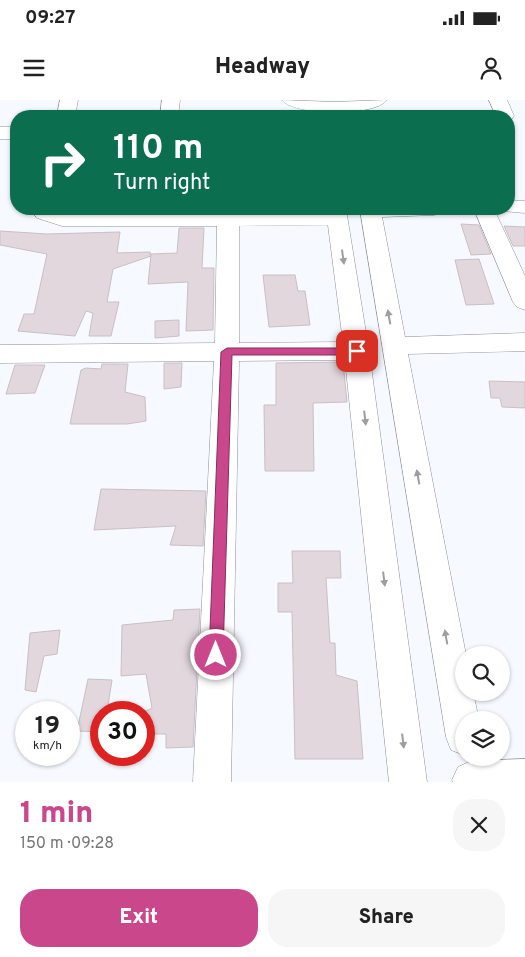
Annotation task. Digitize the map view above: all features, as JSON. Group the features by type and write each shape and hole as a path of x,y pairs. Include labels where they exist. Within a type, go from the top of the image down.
{"street":[{"path":"291,100 319,110"},
{"path":"355,110 378,100"},
{"path":"46,215 62,220 228,220 306,215"},
{"path":"337,215 357,351 408,782"},
{"path":"371,215 460,711"},
{"path":"487,215 525,302"},
{"path":"212,782 227,352 228,220"},
{"path":"394,346 525,342"},
{"path":"0,354 357,351"},
{"path":"470,773 525,777"}],"building":[{"path":"461,224 479,225 491,254 471,255"},
{"path":"504,226 525,227 525,246 513,246"},
{"path":"179,228 204,228 202,268 214,268 213,330 186,331 188,282 148,284 151,254 177,253"},
{"path":"0,231 47,234 120,232 117,253 150,252 151,256 113,269 107,302 119,302 111,336 89,336 93,313 86,311 75,336 18,331 24,314 34,314 47,254 0,245"},
{"path":"479,259 494,304 466,305 455,260"},
{"path":"263,275 295,275 298,291 305,291 310,325 269,327"},
{"path":"179,320 179,336 155,338 155,321"},
{"path":"343,362 347,402 313,403 314,471 265,471 264,405 276,405 276,363"},
{"path":"164,363 182,363 181,387 164,389"},
{"path":"102,364 128,364 125,392 145,397 146,421 127,424 70,424 81,370 86,368 101,369"},
{"path":"15,365 45,365 35,393 6,394"},
{"path":"489,381 525,382 525,408 502,407 500,398 491,398"},
{"path":"101,489 206,491 203,546 170,545 176,526 94,530"},
{"path":"292,551 340,551 341,578 326,578 330,643 335,643 336,675 357,681 363,759 295,759 292,612 278,612 278,583 293,583"},
{"path":"200,609 193,747 166,748 166,734 155,734 155,701 151,701 146,674 121,676 122,625 173,620 174,610"},
{"path":"60,630 57,654 44,656 36,692 25,690 30,633"},
{"path":"88,679 112,680 109,701 90,701 90,732 80,731 80,717"}],"route":[{"path":"216,655 227,352 357,351"}]}
